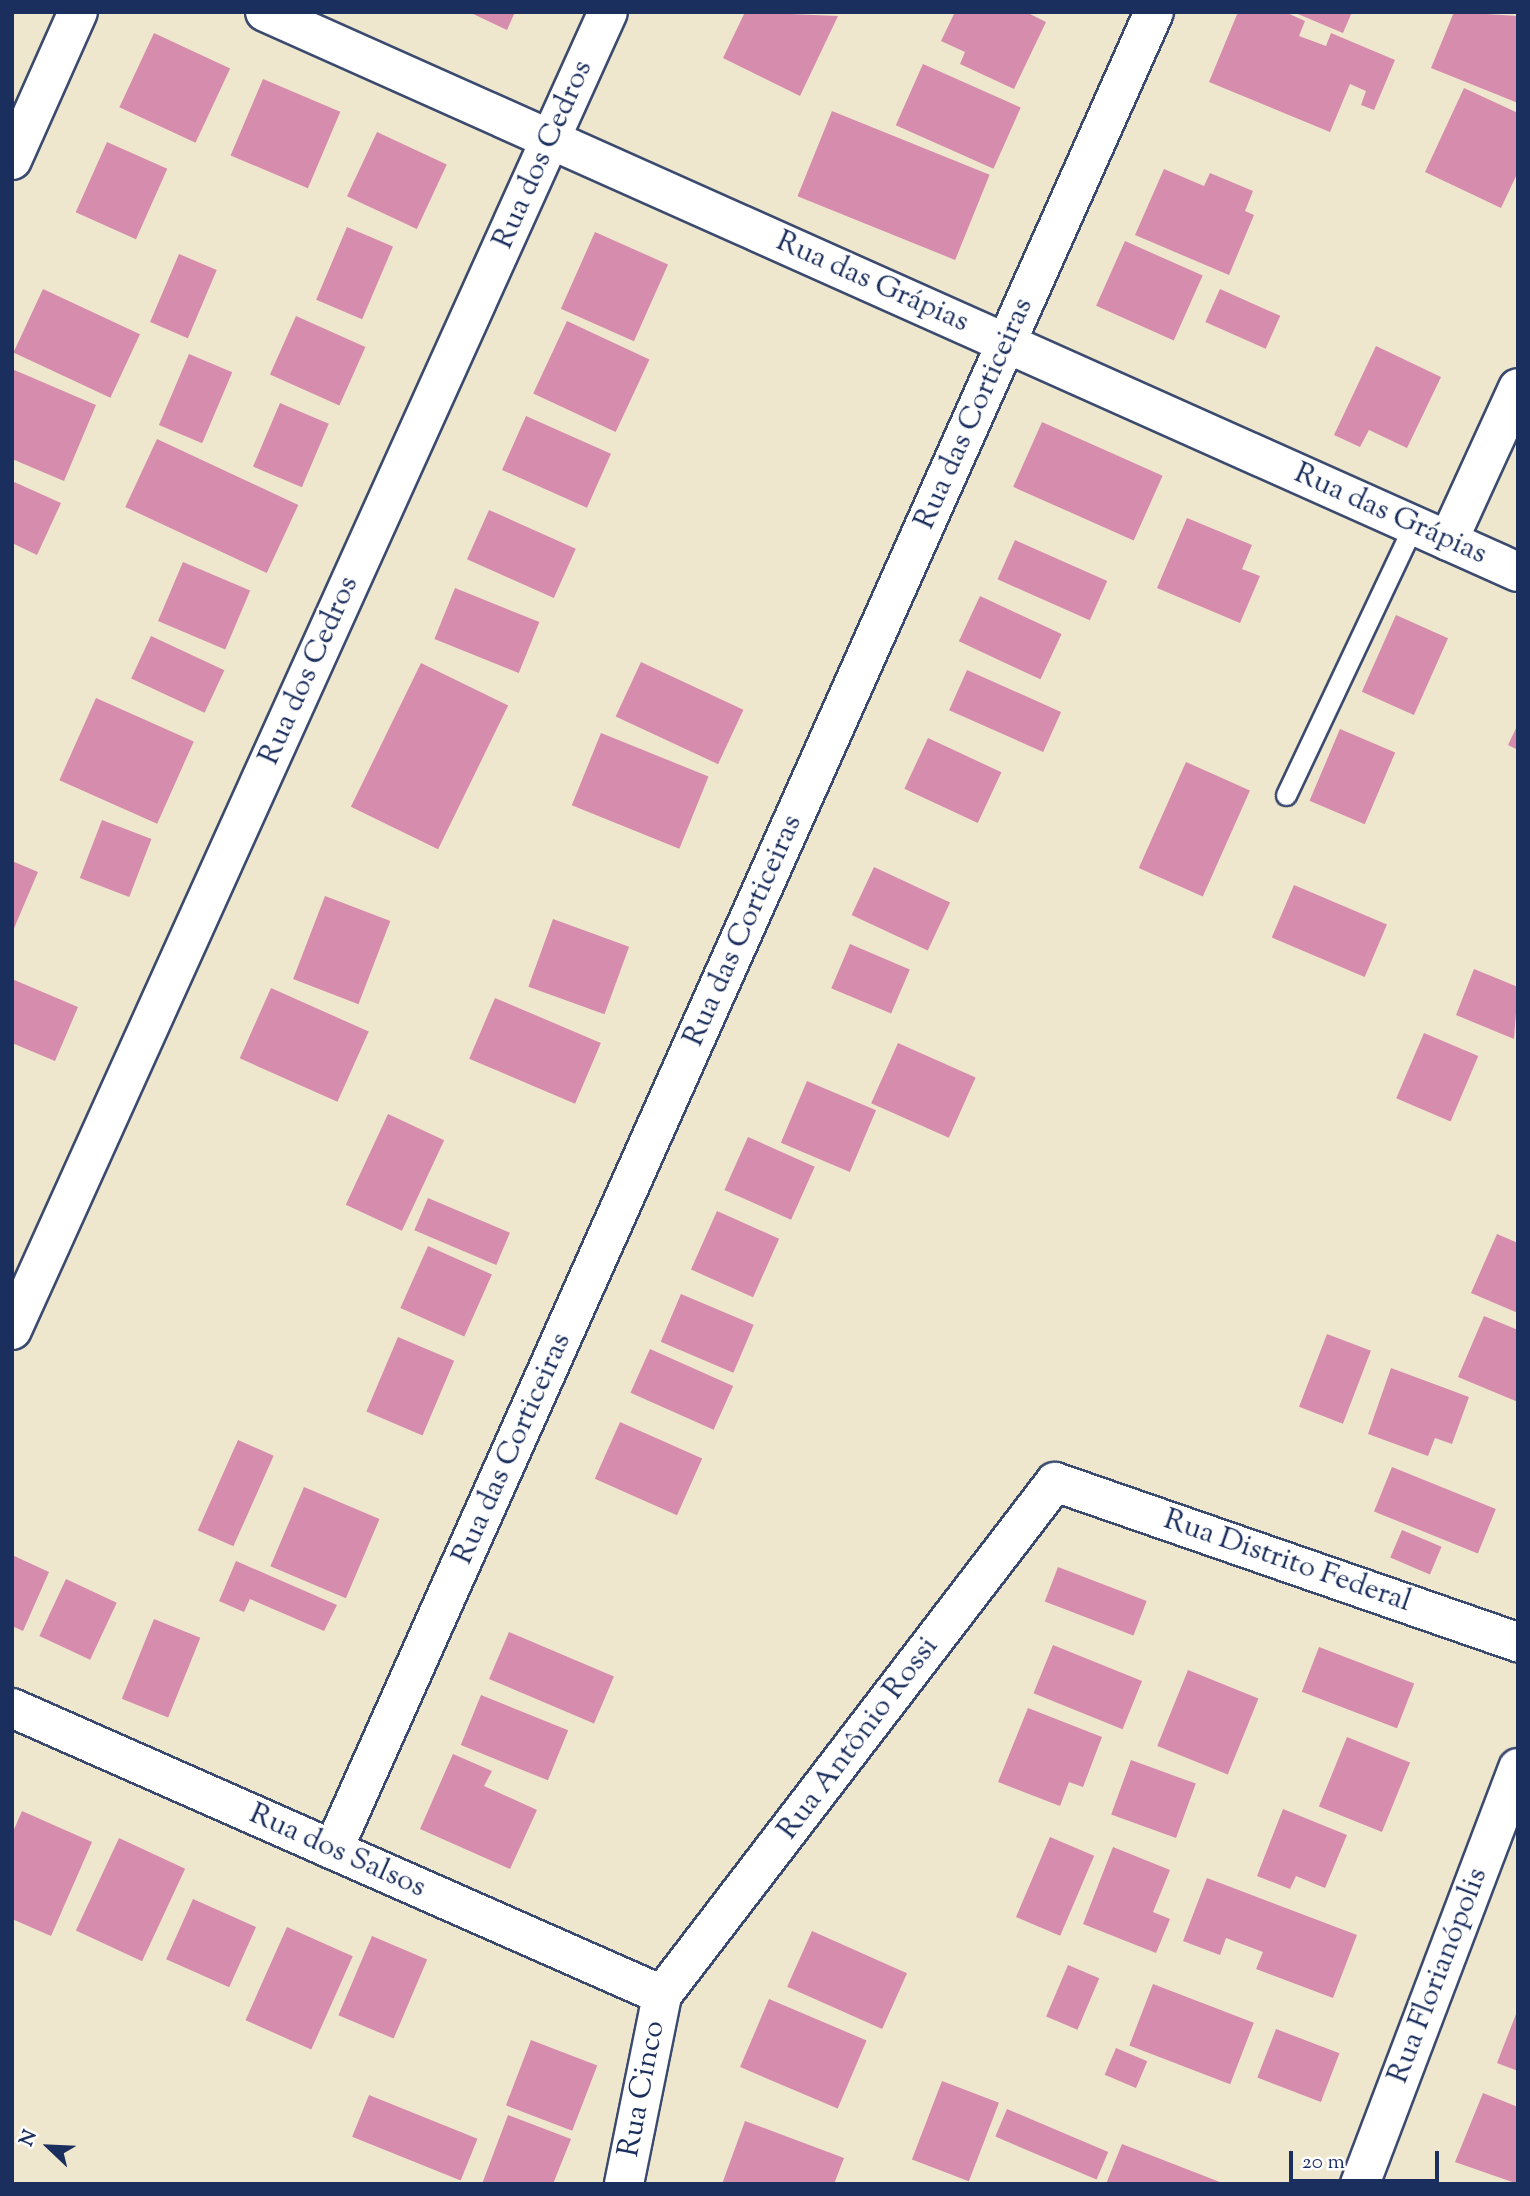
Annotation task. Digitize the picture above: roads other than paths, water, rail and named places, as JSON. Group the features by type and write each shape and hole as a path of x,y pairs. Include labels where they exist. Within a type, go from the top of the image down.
{"street":[{"path":"12,160 78,12"},
{"name":"Rua das Grápias","path":"265,12 1518,572"},
{"name":"Rua dos Cedros","path":"12,1331 608,12"},
{"name":"Rua das Corticeiras","path":"333,1850 1154,12"},
{"path":"1448,541 1518,388"},
{"name":"Rua Distrito Federal","path":"1055,1482 1518,1642"},
{"name":"Rua Antônio Rossi","path":"662,1995 1055,1482"},
{"name":"Rua dos Salsos","path":"12,1709 662,1995"},
{"name":"Rua Florianópolis","path":"1360,2184 1518,1768"},
{"name":"Rua Cinco","path":"624,2184 662,1995"}],"lane":[{"path":"1286,795 1413,526"}]}
